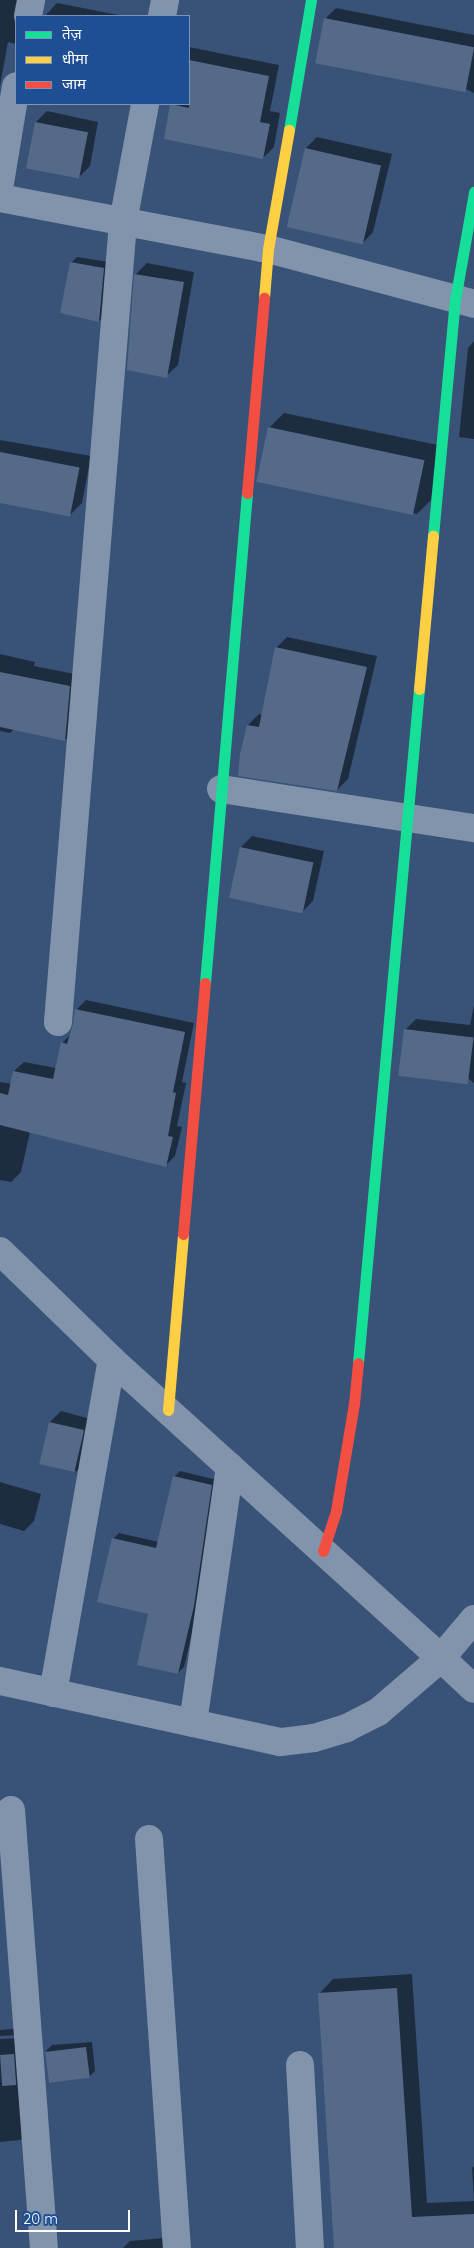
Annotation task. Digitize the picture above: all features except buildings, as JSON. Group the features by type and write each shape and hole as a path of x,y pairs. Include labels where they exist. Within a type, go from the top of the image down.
{"street":[{"path":"28,15 31,0"},
{"path":"162,15 165,0"},
{"path":"168,1410 268,249 311,0"},
{"path":"0,183 15,92"},
{"path":"58,1022 123,222 145,105"},
{"path":"323,1551 336,1511 354,1404 409,818 465,302 474,192"},
{"path":"0,198 268,249 465,302"},
{"path":"221,789 474,828"},
{"path":"1,1259 474,1689"},
{"path":"53,1693 112,1360"},
{"path":"193,1723 230,1466"},
{"path":"0,1681 280,1742 314,1738 347,1728 378,1712 448,1664 474,1619"},
{"path":"11,1810 44,2248"},
{"path":"150,1839 177,2248"},
{"path":"300,2065 310,2248"}],"traffic: fast":[{"path":"289,130 311,0"},
{"path":"433,536 455,300 474,192"},
{"path":"205,983 247,493"},
{"path":"358,1363 419,689"}],"traffic: slow":[{"path":"264,298 268,249 289,130"},
{"path":"419,689 433,536"},
{"path":"168,1410 183,1234"}],"traffic: jam":[{"path":"247,493 264,298"},
{"path":"183,1234 205,983"},
{"path":"323,1551 336,1511 354,1404 358,1363"}]}
